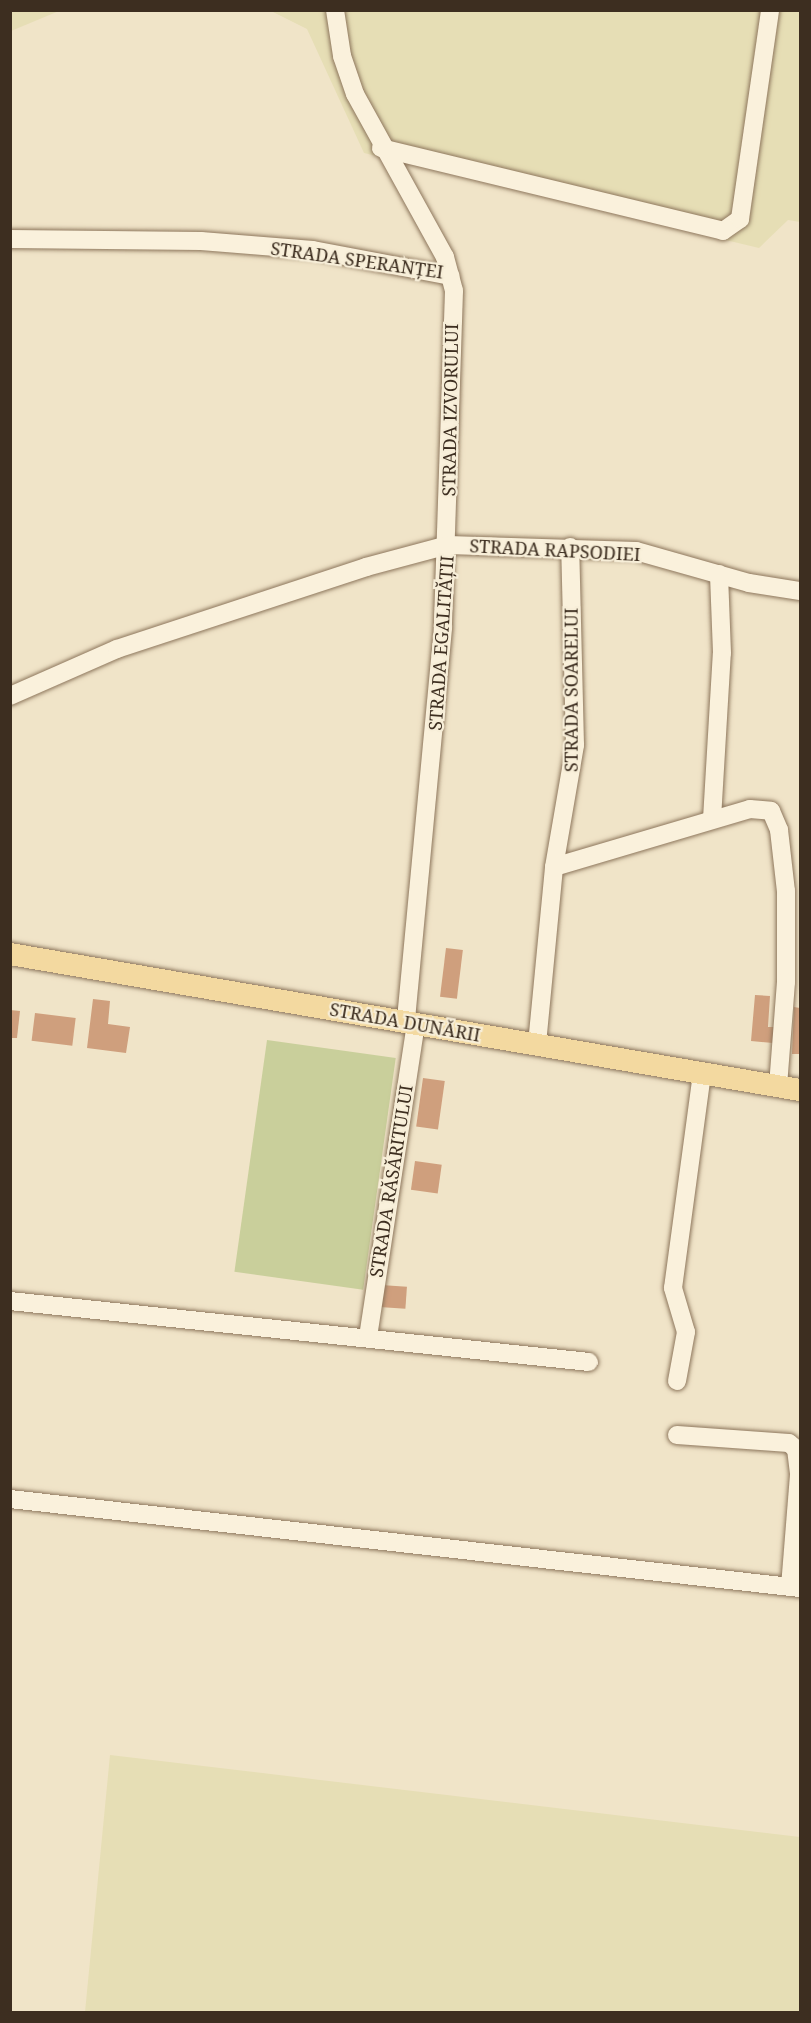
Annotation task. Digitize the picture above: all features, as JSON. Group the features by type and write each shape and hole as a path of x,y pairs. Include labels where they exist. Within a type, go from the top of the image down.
{"main road":[{"name":"STRADA DUNĂRII","path":"10,954 801,1090"}],"street":[{"name":"STRADA SPERANȚEI","path":"335,10 342,56 381,148 451,276"},
{"path":"381,148 723,231 740,219 771,10"},
{"name":"STRADA SPERANȚEI","path":"10,239 89,237 257,245 313,250 451,276"},
{"name":"STRADA IZVORULUI","path":"448,545 451,276"},
{"name":"STRADA RAPSODIEI","path":"448,545 636,551 719,574 801,591"},
{"name":"STRADA EGALITĂȚII","path":"10,696 117,649 448,545 411,1023"},
{"name":"STRADA SOARELUI","path":"537,1044 555,867 575,745 570,548"},
{"path":"712,819 722,653 719,574"},
{"path":"555,867 685,832 712,819 750,809 771,811 776,818 786,891 786,982 778,1086"},
{"name":"STRADA RĂSĂRITULUI","path":"368,1337 411,1023"},
{"path":"677,1381 686,1332 673,1288 702,1073"},
{"path":"10,1301 589,1362"},
{"path":"10,1499 795,1587 799,1475 796,1449 789,1443 677,1435"}],"shaded area":[{"path":"11,10 59,10 59,11 11,31"},
{"path":"271,11 800,11 800,222 788,220 759,248 364,153 307,29"},
{"path":"110,1755 800,1837 800,2012 85,2012"}],"green space":[{"path":"267,1040 396,1058 363,1290 234,1272"}],"building":[{"path":"446,948 463,950 457,999 440,997"},
{"path":"755,995 770,996 768,1027 774,1027 773,1043 751,1041"},
{"path":"93,999 110,1001 108,1024 130,1027 126,1053 87,1048"},
{"path":"794,1007 800,1008 800,1054 792,1054"},
{"path":"10,1010 20,1011 17,1038 10,1038"},
{"path":"35,1013 76,1018 72,1046 32,1041"},
{"path":"423,1078 445,1081 438,1130 416,1127"},
{"path":"415,1161 442,1165 438,1193 411,1190"},
{"path":"381,1285 407,1287 405,1309 379,1307"}]}
